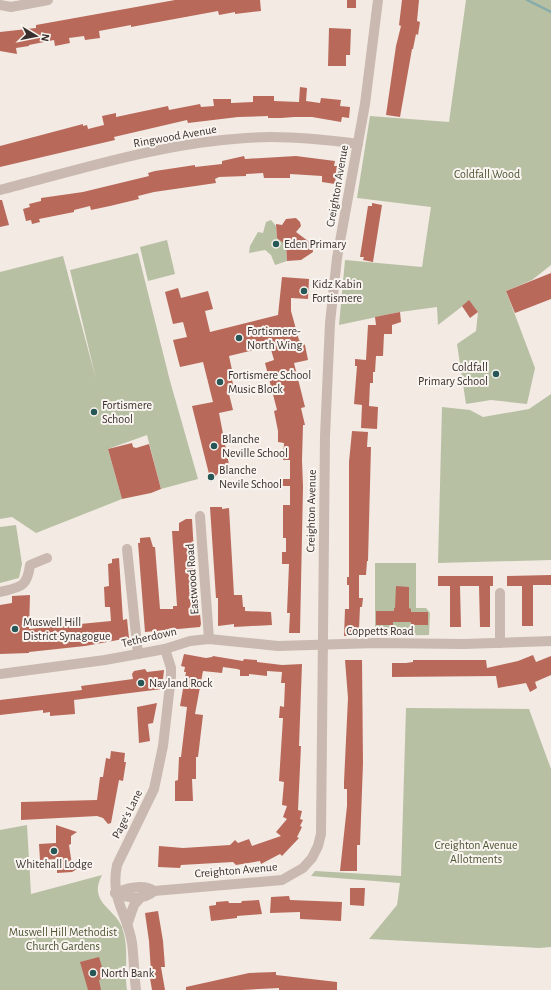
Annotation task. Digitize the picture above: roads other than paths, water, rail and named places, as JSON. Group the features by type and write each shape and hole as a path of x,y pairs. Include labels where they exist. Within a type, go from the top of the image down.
{"street":[{"path":"0,5 11,7 48,0"},
{"name":"Creighton Avenue","path":"115,893 128,898 149,896 154,891 282,880 303,868 312,858 318,846 321,834 325,436 330,322 337,258 358,144 375,38 378,0"},
{"name":"Ringwood Avenue","path":"0,190 138,155 215,141 277,137 358,144"},
{"name":"Eastwood Road","path":"200,516 209,639"},
{"path":"127,549 138,654"},
{"path":"0,592 21,587 28,580 30,566 47,558"},
{"path":"500,593 500,643"},
{"name":"Coppetts Road","path":"209,639 278,646 551,641"},
{"name":"Tetherdown","path":"0,674 105,660 165,649 190,641 209,639"},
{"name":"Page's Lane","path":"136,990 132,943 115,893 114,879 116,865 154,789 159,770 171,676 170,664 165,649"},
{"name":"Creighton Avenue","path":"115,893 128,888 149,887 154,891"},
{"path":"127,925 134,905 142,896"}],"waterway":[{"path":"527,0 551,12"}],"place":[{"name":"Eden Primary","path":"276,244"},
{"name":"Kidz Kabin Fortismere","path":"304,291"},
{"name":"Fortismere- North Wing","path":"239,338"},
{"name":"Coldfall Primary School","path":"496,374"},
{"name":"Fortismere School Music Block","path":"220,382"},
{"name":"Fortismere School","path":"94,412"},
{"name":"Blanche Neville School","path":"214,446"},
{"name":"Blanche Nevile School","path":"211,477"},
{"name":"Muswell Hill District Synagogue","path":"15,629"},
{"name":"Nayland Rock","path":"141,683"},
{"name":"Whitehall Lodge","path":"54,851"},
{"name":"North Bank","path":"93,973"}],"park label":[{"name":"Coldfall Wood","path":"487,174"},
{"name":"Creighton Avenue Allotments","path":"476,852"},
{"name":"Muswell Hill Methodist Church Gardens","path":"63,939"}]}
